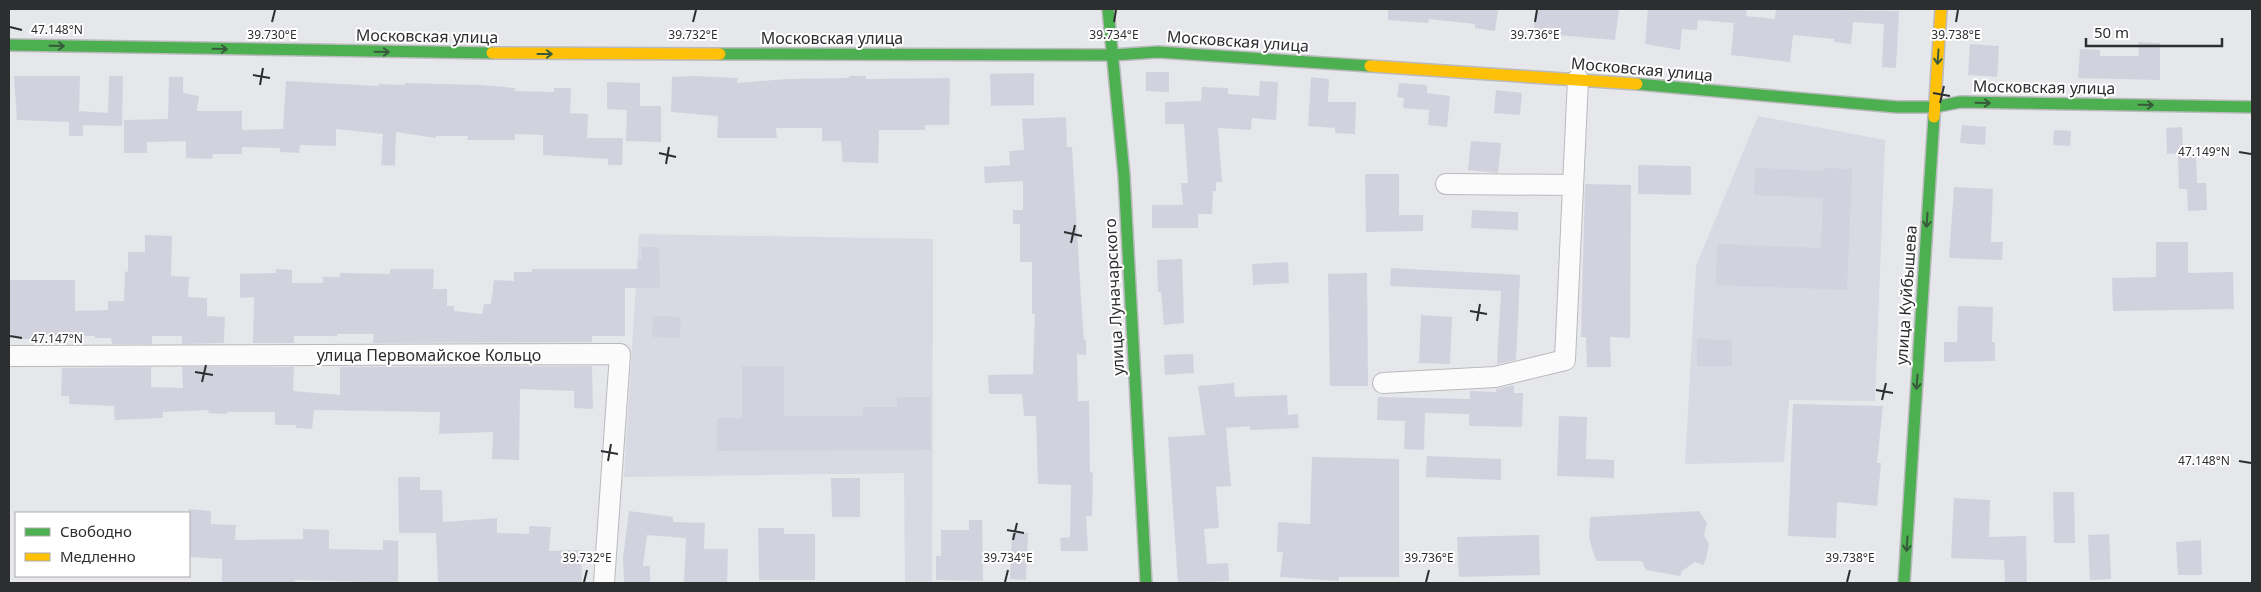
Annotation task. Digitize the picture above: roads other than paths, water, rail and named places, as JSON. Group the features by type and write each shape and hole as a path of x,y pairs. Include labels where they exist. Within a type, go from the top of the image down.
{"street":[{"name":"улица Луначарского","path":"1108,9 1124,175 1146,583"},
{"name":"улица Куйбышева","path":"1904,583 1941,9"},
{"name":"Московская улица","path":"9,45 473,54 1113,55 1158,52 1578,79 1897,107 1935,107 1960,102 2252,106"},
{"path":"1383,383 1495,377 1565,360 1578,79"},
{"path":"1446,184 1574,185"},
{"name":"улица Первомайское Кольцо","path":"9,356 620,354 604,583"}]}
